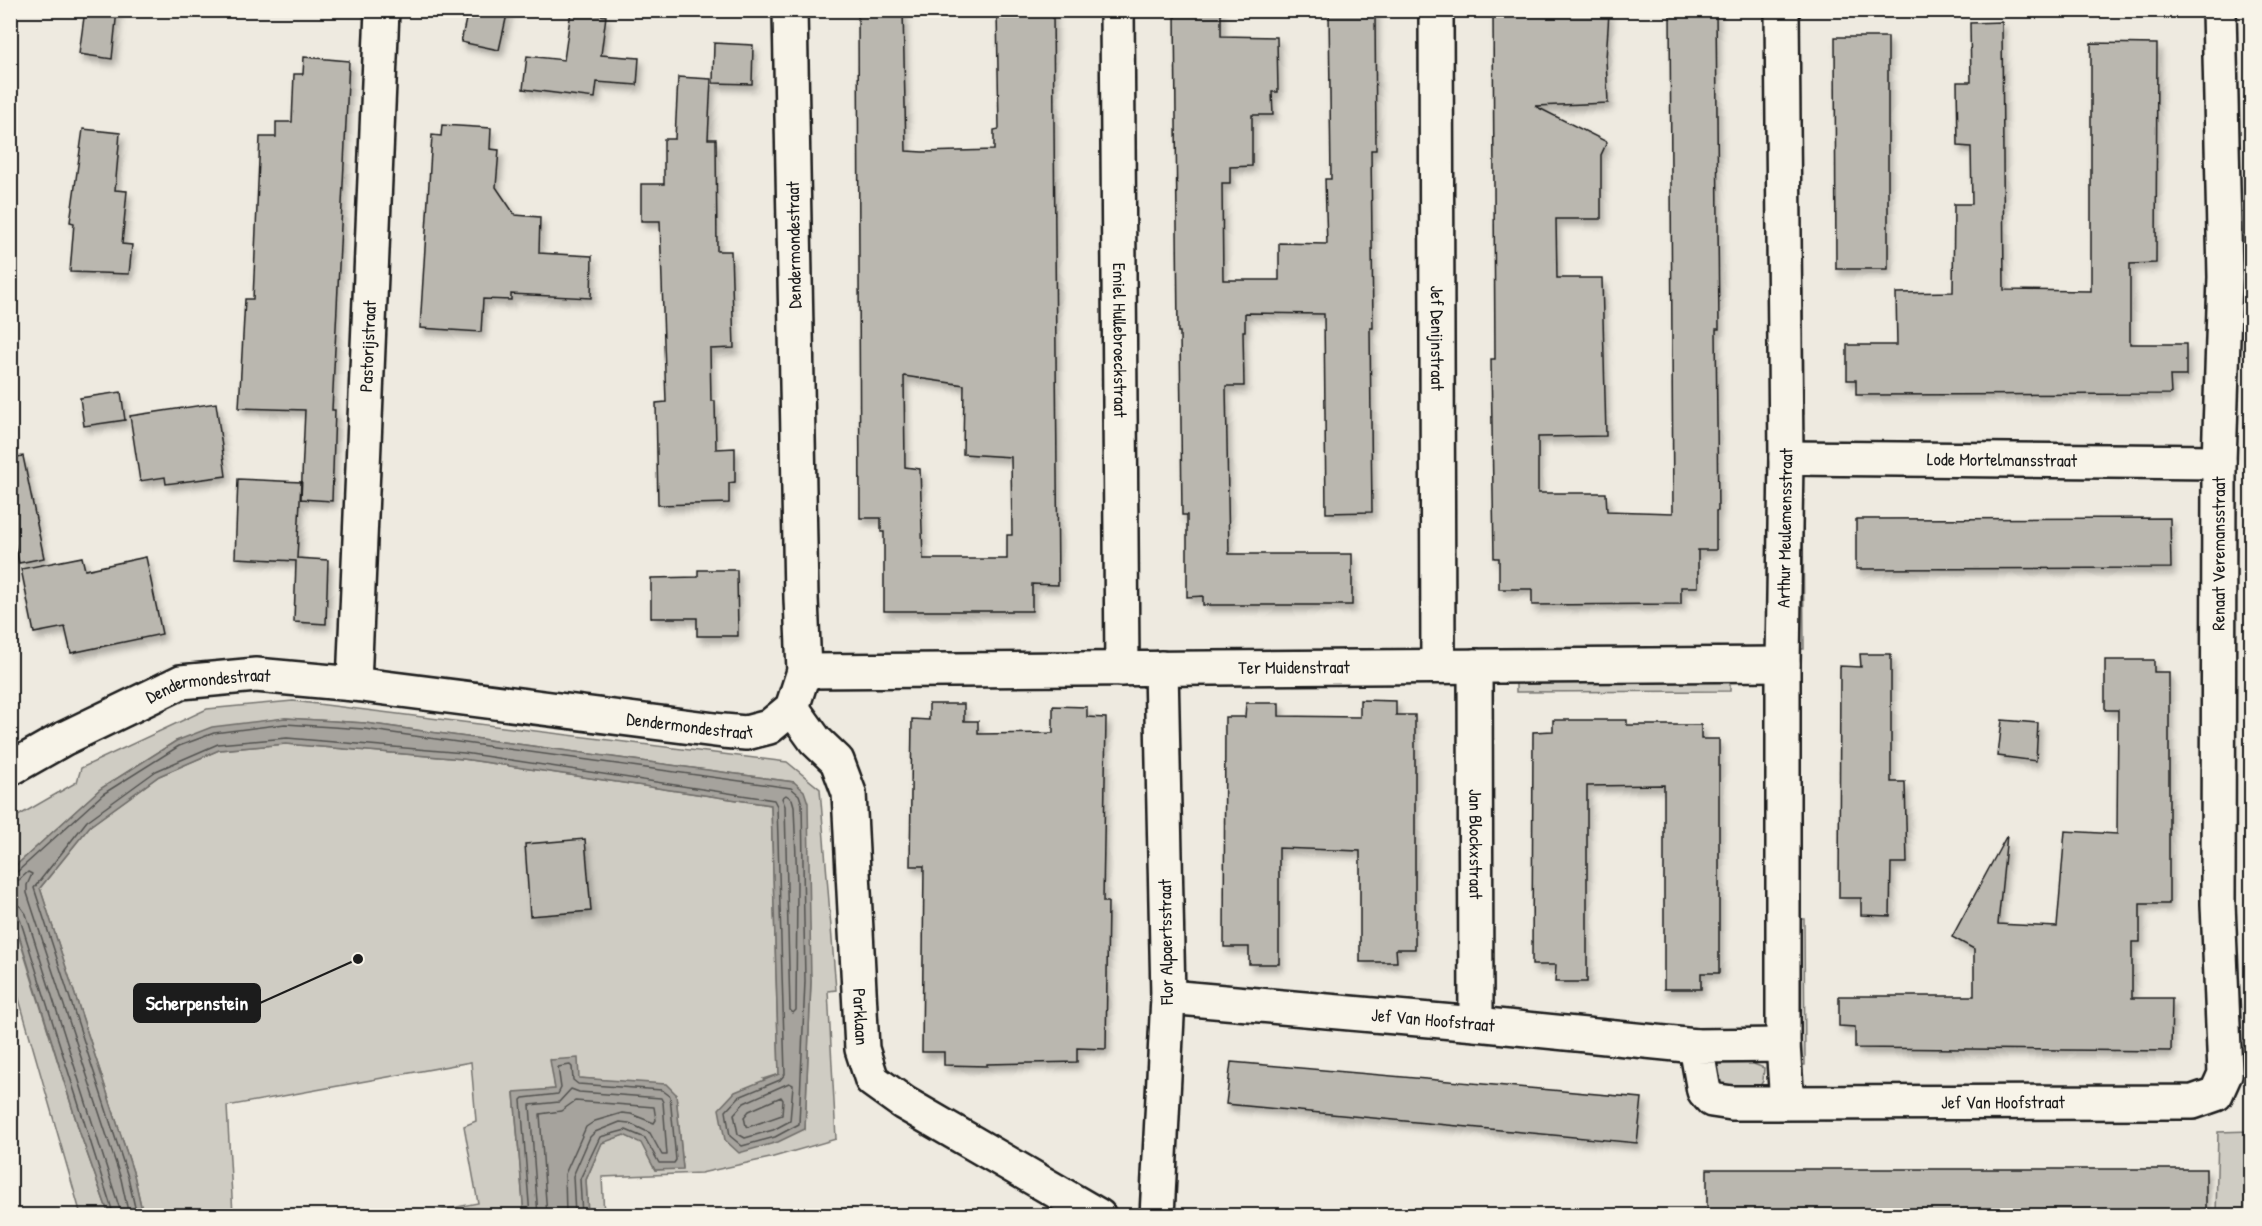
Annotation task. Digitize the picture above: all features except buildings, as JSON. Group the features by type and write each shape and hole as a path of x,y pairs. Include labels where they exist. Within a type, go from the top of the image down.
{"street":[{"name":"Pastorijstraat","path":"354,684 382,10"},
{"name":"Dendermondestraat","path":"10,769 63,739 181,682 256,675 354,684 747,733 769,727 792,708 804,671 790,10"},
{"name":"Emiel Hullebroeckstraat","path":"1117,10 1122,669"},
{"name":"Jef Denijnstraat","path":"1436,10 1438,666"},
{"name":"Arthur Meulemensstraat","path":"1782,10 1786,458 1783,664 1783,1045"},
{"name":"Renaat Veremansstraat","path":"2216,1094 2225,1074 2218,904 2219,462 2225,277 2219,10"},
{"name":"Lode Mortelmansstraat","path":"1786,458 2219,462"},
{"name":"Ter Muidenstraat","path":"804,671 1783,664"},
{"name":"Jan Blockxstraat","path":"1475,666 1476,1024"},
{"name":"Flor Alpaertsstraat","path":"1157,1215 1168,998 1161,668"},
{"name":"Parklaan","path":"792,708 815,740 837,761 849,793 862,1049 872,1080 904,1103 1099,1215"},
{"name":"Jef Van Hoofstraat","path":"1168,998 1476,1024 1696,1046 1783,1045"},
{"path":"1783,1045 1787,1103"},
{"name":"Jef Van Hoofstraat","path":"1696,1046 1704,1091 1712,1100 1732,1103 2193,1102 2216,1094"}],"shaded area":[{"path":"1795,289 1803,289 1804,414 1795,414"},
{"path":"1794,507 1803,507 1804,649 1794,649"},
{"path":"1730,681 1730,691 1516,692 1516,682"},
{"path":"293,701 787,762 820,789 836,990 828,991 836,1139 770,1158 701,1173 602,1177 604,1215 588,1215 586,1180 602,1142 624,1135 641,1142 655,1170 683,1168 676,1094 621,1082 579,1078 551,1060 555,1089 514,1093 524,1215 431,1215 432,1212 478,1203 464,1126 476,1121 471,1062 227,1106 233,1215 143,1215 134,1175 40,888 90,826 159,776 219,750 286,744 463,759 771,805 779,1074 763,1079 805,1129 811,981 794,782 365,723 285,718 176,741 100,789 11,870 11,820 77,782 81,768 207,709"},
{"path":"10,909 80,1133 109,1215 81,1215 11,971"},
{"path":"1794,919 1804,919 1805,1065 1795,1065"},
{"path":"1717,1061 1751,1063 1764,1068 1763,1081 1757,1091 1718,1090 1710,1069"},
{"path":"2251,1131 2251,1215 2216,1215 2218,1132"}],"water":[{"path":"285,718 365,723 794,782 804,791 808,803 811,981 805,1129 778,1142 739,1153 725,1140 719,1109 735,1092 779,1074 771,805 463,759 286,744 219,750 159,776 90,826 40,888 134,1175 143,1215 109,1215 80,1133 11,909 11,870 100,789 176,741 212,727"},
{"path":"578,1058 579,1078 666,1084 676,1094 683,1169 655,1170 641,1143 624,1135 602,1143 586,1180 588,1215 524,1215 514,1092 555,1089 550,1060"}],"place":[{"name":"Scherpenstein","path":"358,959"}]}
